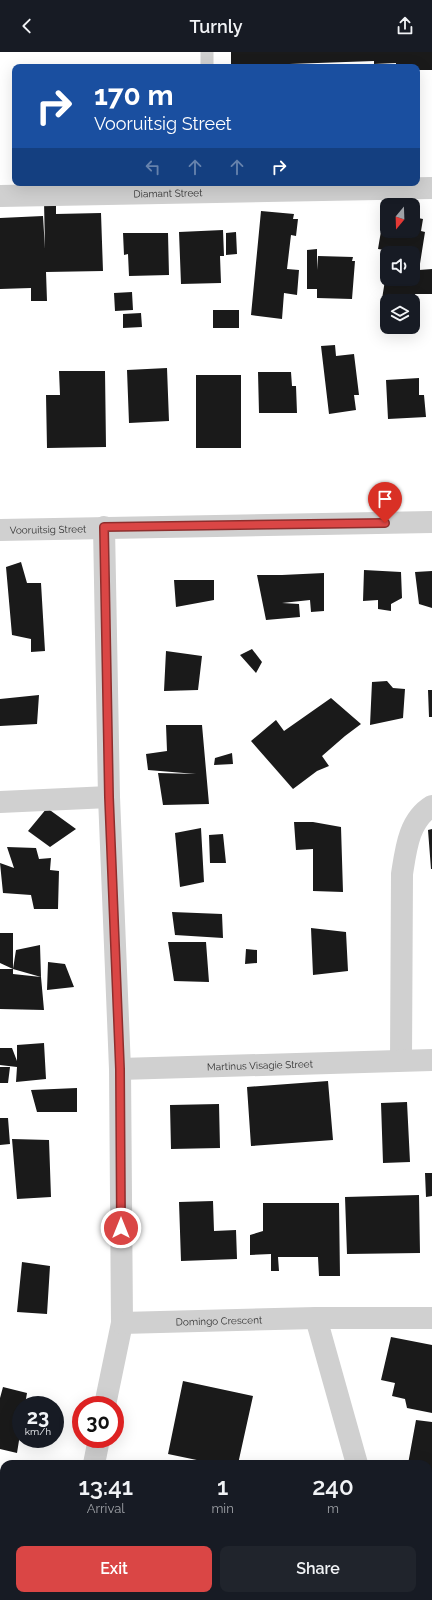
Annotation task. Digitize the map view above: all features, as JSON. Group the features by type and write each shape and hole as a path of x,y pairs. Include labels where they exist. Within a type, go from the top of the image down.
{"street":[{"name":"Diamant Street","path":"0,196 224,188 432,188"},
{"name":"Vooruitsig Street","path":"0,530 432,522"},
{"path":"104,527 109,797 120,1069 122,1324 108,1396"},
{"path":"0,802 109,797"},
{"path":"401,1060 402,874 410,832 423,812 432,806"},
{"name":"Martinus Visagie Street","path":"120,1069 432,1060"},
{"path":"316,1318 356,1460"},
{"name":"Domingo Crescent","path":"122,1324 316,1318 432,1318"},
{"path":"95,1460 97,1448"}],"lane":[{"path":"207,52 207,64"}],"building":[{"path":"231,52 432,52 432,70 420,70 420,64 374,64 374,61 231,64"},
{"path":"56,200 56,214 101,213 103,271 46,272 47,301 31,301 31,288 0,289 0,218 43,216 45,249 44,201"},
{"path":"261,211 294,214 293,219 298,219 296,236 291,235 287,269 299,270 297,295 284,293 282,319 251,315"},
{"path":"420,218 423,219 421,231 425,232 420,264 420,246 380,246 380,249 378,249 380,237 420,238"},
{"path":"223,230 224,256 220,256 221,283 181,284 179,232"},
{"path":"236,232 237,254 226,255 226,233"},
{"path":"123,233 168,233 169,275 129,276 128,254 124,255"},
{"path":"317,249 317,270 318,256 353,257 352,261 355,261 352,299 317,298 317,289 307,289 307,250"},
{"path":"432,269 432,294 383,294 384,286 420,286 420,270"},
{"path":"132,292 133,310 115,311 114,293"},
{"path":"213,310 239,310 239,328 213,328"},
{"path":"141,313 142,327 123,328 123,314"},
{"path":"335,345 336,356 354,354 359,395 354,395 356,410 329,414 321,346"},
{"path":"167,368 169,421 129,423 127,370"},
{"path":"59,371 105,371 106,447 47,448 46,395 60,395"},
{"path":"258,372 291,372 292,386 296,386 297,413 259,413"},
{"path":"196,375 241,375 241,448 196,448"},
{"path":"419,378 419,395 424,395 426,417 388,419 386,380"},
{"path":"21,562 27,583 41,583 45,651 31,652 31,639 12,635 6,567"},
{"path":"364,570 401,572 402,598 391,604 391,611 378,609 378,600 363,601"},
{"path":"432,571 432,608 419,604 415,572"},
{"path":"324,573 324,611 311,612 310,600 282,603 299,604 300,617 266,620 257,575"},
{"path":"174,580 214,580 214,600 176,607"},
{"path":"252,649 262,662 256,673 240,655"},
{"path":"166,651 202,656 198,690 164,691"},
{"path":"387,681 393,688 405,689 403,718 370,725 372,682"},
{"path":"428,690 432,690 432,717 429,717"},
{"path":"39,695 37,724 0,726 0,699"},
{"path":"331,698 361,724 322,756 329,766 317,771 293,789 251,741 276,720 284,731"},
{"path":"166,725 202,725 209,804 163,805 158,773 196,774 148,770 146,754 167,751"},
{"path":"232,753 233,764 214,765 215,758"},
{"path":"47,808 76,829 50,847 28,831"},
{"path":"294,822 313,822 341,827 343,892 313,891 313,849 296,850"},
{"path":"201,828 204,882 180,887 175,833"},
{"path":"432,829 432,869 431,869 428,830"},
{"path":"223,834 226,863 210,863 209,835"},
{"path":"7,847 36,848 39,859 51,858 50,870 59,871 58,909 34,909 31,895 3,893 0,863 14,868"},
{"path":"172,912 222,914 223,938 175,935"},
{"path":"311,928 346,932 348,971 313,975"},
{"path":"0,933 13,933 13,969 0,963"},
{"path":"168,942 206,942 209,982 174,981"},
{"path":"40,945 41,977 13,969 16,950"},
{"path":"246,949 257,950 257,963 245,964"},
{"path":"48,962 65,964 74,987 47,990"},
{"path":"0,969 13,969 13,974 41,977 44,1010 0,1009"},
{"path":"44,1043 46,1079 16,1082 17,1067 0,1065 0,1048 12,1048 17,1061 17,1045"},
{"path":"0,1067 10,1067 8,1083 0,1083"},
{"path":"328,1081 333,1140 251,1146 247,1087"},
{"path":"77,1088 77,1112 37,1112 31,1090"},
{"path":"407,1102 410,1162 383,1163 381,1103"},
{"path":"219,1104 220,1148 171,1149 170,1105"},
{"path":"0,1118 8,1118 10,1144 0,1145"},
{"path":"12,1139 49,1140 51,1197 17,1199"},
{"path":"425,1173 432,1173 432,1196 426,1197"},
{"path":"419,1195 420,1253 347,1254 345,1197"},
{"path":"213,1201 214,1231 236,1230 237,1259 181,1261 179,1202"},
{"path":"263,1203 339,1203 340,1276 319,1276 318,1257 278,1257 279,1271 271,1271 271,1254 250,1255 250,1235 263,1231"},
{"path":"22,1262 50,1266 47,1314 17,1312"},
{"path":"391,1337 432,1345 432,1413 407,1408 405,1399 392,1396 395,1383 381,1380"},
{"path":"183,1381 253,1396 239,1460 197,1460 168,1454"},
{"path":"3,1387 27,1393 26,1396 12,1396 12,1448 18,1448 17,1453 0,1449 0,1398"},
{"path":"416,1420 432,1422 432,1460 409,1460"}],"route":[{"path":"121,1228 120,1069 109,797 104,527 385,523"}]}
